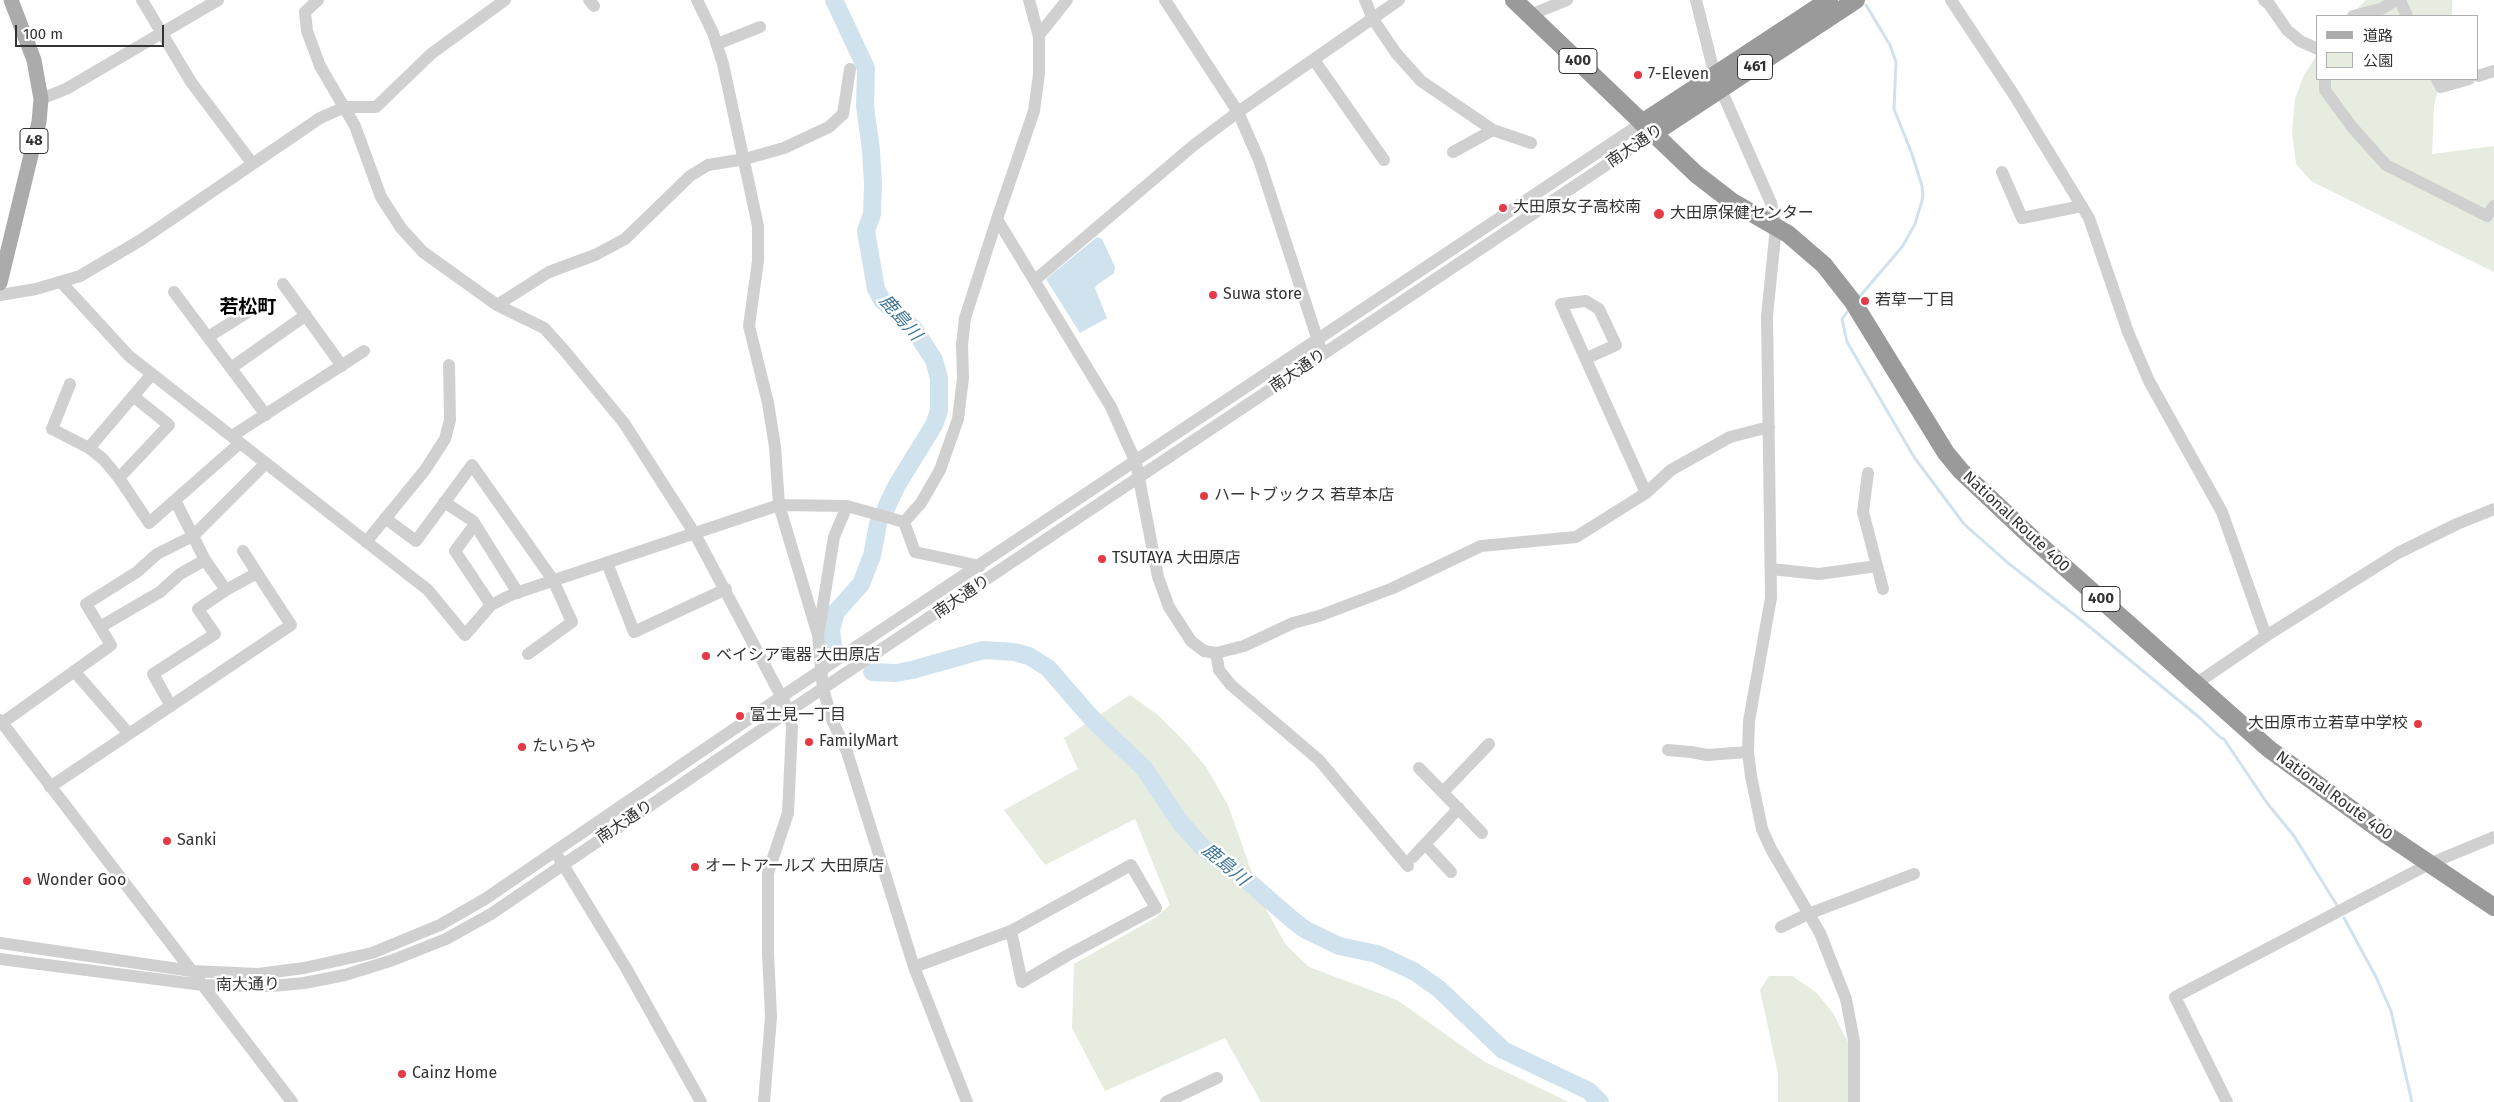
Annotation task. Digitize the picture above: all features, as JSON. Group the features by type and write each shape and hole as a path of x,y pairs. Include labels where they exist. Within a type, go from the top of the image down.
{"highway":[{"name":"400","path":"1514,0 1648,128"},
{"name":"南大通り","path":"1718,83 1829,0"},
{"name":"南大通り","path":"1648,128 1718,83 1856,0"},
{"name":"National Route 400","path":"1648,128 1713,188 1737,205 1801,243 1837,280 1928,427 1961,471 2032,538 2269,749 2429,864 2494,907"}],"main road":[{"name":"48","path":"0,283 39,122 41,99 34,60 11,0"}],"street":[{"path":"142,0 191,82 252,164"},
{"path":"41,99 66,88 218,0"},
{"path":"318,0 305,12 307,31 320,66 355,126 381,197 401,228 423,252 497,305 544,328 624,423 695,534 726,589 789,711 792,727 788,813 768,873 768,952 771,1017 764,1102"},
{"path":"0,295 36,289 80,276 141,240 320,118 345,107 376,107 431,54 505,0"},
{"path":"697,0 717,44 745,159 758,226 758,261 749,326 768,403 775,447 779,505 818,635 823,689 833,722 847,752 914,967 967,1102"},
{"path":"904,522 921,503 940,470 958,419 963,378 962,344 965,318 1034,111 1039,74 1039,35 1029,0"},
{"path":"1039,35 1067,0"},
{"path":"1165,0 1238,112 1259,160 1323,354"},
{"path":"1365,0 1373,19 1396,53 1421,81 1493,130 1531,143"},
{"path":"1035,280 1194,145 1238,112 1400,0"},
{"path":"1530,15 1567,0"},
{"path":"1696,0 1718,83 1771,203 1776,227 1767,316 1771,598 1750,721 1748,752 1751,776 1762,829 1770,849 1820,932 1846,999 1851,1020 1856,1060 1854,1102"},
{"path":"1951,0 2014,94 2089,218 2128,332 2148,381 2222,512 2266,636"},
{"path":"2264,0 2269,4 2287,30 2300,41 2316,48"},
{"path":"2357,15 2381,9 2398,0 2407,15"},
{"path":"717,44 760,27"},
{"path":"1314,60 1384,160"},
{"path":"497,305 550,272 595,255 626,239 690,176 708,165 745,159 784,148 829,127 843,114 850,69"},
{"path":"2479,76 2494,71"},
{"path":"2324,80 2325,90 2352,127 2386,165 2487,216 2494,206"},
{"path":"2438,80 2441,87 2465,80"},
{"name":"南大通り","path":"0,943 192,971 258,974 304,968 372,953 440,925 485,899 781,697 1318,341 1648,128"},
{"name":"南大通り","path":"0,959 203,985 263,987 304,983 345,975 393,960 446,938 491,914 789,711 1139,479 1323,354 1648,128"},
{"path":"1453,152 1493,130"},
{"path":"2002,172 2022,218 2082,206"},
{"path":"997,219 1111,406 1136,463 1158,577 1169,607 1191,641 1204,650 1216,653 1244,646 1293,623 1319,616 1393,588 1481,546 1576,537 1646,493 1671,470 1730,437 1769,427"},
{"path":"61,282 129,356 428,590 465,635 491,605 518,593 779,505 847,506 904,522"},
{"path":"283,284 342,366"},
{"path":"174,292 266,415"},
{"path":"1587,358 1616,345 1599,309 1586,301 1561,304 1587,358 1646,493"},
{"path":"208,337 248,312"},
{"path":"231,368 306,315"},
{"path":"70,384 52,429 89,448 103,459 119,478 149,523 236,440 266,415 364,352"},
{"path":"366,542 425,470 446,439 450,420 449,365"},
{"path":"89,448 152,374"},
{"path":"119,478 168,425 133,396"},
{"path":"266,464 193,536 157,554 137,572 86,604 111,645 1,722 292,1102"},
{"path":"385,518 416,541 472,465 553,580 572,622 528,654"},
{"path":"1868,474 1863,512 1883,589"},
{"path":"175,500 205,560 226,590"},
{"path":"444,502 474,524 518,593"},
{"path":"818,635 834,537 847,506"},
{"path":"2197,683 2266,636 2398,553 2457,524 2494,509"},
{"path":"904,522 915,552 980,566"},
{"path":"474,524 455,551 491,605"},
{"path":"50,787 291,625 243,551"},
{"path":"100,627 160,592 180,574 205,560"},
{"path":"607,563 634,632 726,589"},
{"path":"1771,569 1819,574 1877,566"},
{"path":"171,706 153,674 215,634 198,610 226,590 258,573"},
{"path":"1216,653 1219,670 1231,684 1319,760 1410,861 1459,808"},
{"path":"74,671 129,734"},
{"path":"1443,792 1489,744"},
{"path":"1668,750 1707,755 1748,752"},
{"path":"1419,768 1482,833"},
{"path":"2226,1101 2175,997 2429,864 2494,837"},
{"path":"1425,844 1451,872"},
{"path":"556,851 626,968 701,1102"},
{"path":"914,967 1011,931 1131,866 1156,908 1022,982 1011,931"},
{"path":"1781,927 1808,914 1914,874"},
{"path":"1166,1102 1217,1078"}],"green space":[{"path":"2366,0 2452,0 2452,15 2351,15"},
{"path":"2316,56 2316,80 2440,80 2434,107 2432,154 2494,146 2494,272 2311,181 2296,164 2292,132 2295,99 2304,75"},
{"path":"1130,695 1158,715 1185,742 1206,767 1228,805 1263,904 1286,945 1309,967 1397,1000 1485,1062 1569,1102 1261,1102 1225,1038 1105,1091 1072,1028 1074,964 1155,918 1170,905 1135,819 1045,865 1004,810 1078,769 1064,738"},
{"path":"1769,976 1792,976 1816,992 1833,1013 1849,1044 1850,1102 1778,1102 1778,1074 1760,990"}],"water":[{"path":"1097,237 1102,239 1115,267 1114,273 1095,288 1107,318 1080,333 1046,279"}],"waterway":[{"name":"鹿島川","path":"834,0 866,68 865,106 873,184 872,214 866,231 876,289 882,300 914,329 934,360 939,378 939,411 934,425 897,485 886,508"},
{"path":"1860,296 1902,247 1915,224 1923,197 1922,186 1912,154 1894,109 1896,62 1890,45 1866,5"},
{"path":"1847,312 1842,319 1847,342 1914,457 1964,524 2008,563 2085,623 2224,739 2267,803 2294,836 2338,907"},
{"name":"鹿島川","path":"833,645 831,630 836,612 861,584 872,556 878,524"},
{"name":"鹿島川","path":"872,672 896,673 912,670 983,650 1014,652 1029,656 1048,668 1095,722 1143,767 1179,821 1204,849 1243,877 1295,922 1306,930 1339,946 1377,954 1415,972 1439,989 1503,1050 1589,1091 1600,1102"},
{"path":"2344,918 2376,977 2391,1011 2412,1102"}],"place":[{"name":"7-Eleven","path":"1638,75"},
{"name":"大田原女子高校南","path":"1503,208"},
{"name":"大田原保健センター","path":"1659,214"},
{"name":"Suwa store","path":"1213,295"},
{"name":"若草一丁目","path":"1865,301"},
{"name":"ハートブックス 若草本店","path":"1204,496"},
{"name":"TSUTAYA 大田原店","path":"1102,559"},
{"name":"ベイシア電器 大田原店","path":"706,656"},
{"name":"富士見一丁目","path":"740,716"},
{"name":"大田原市立若草中学校","path":"2418,724"},
{"name":"FamilyMart","path":"809,742"},
{"name":"たいらや","path":"522,747"},
{"name":"Sanki","path":"167,841"},
{"name":"オートアールズ 大田原店","path":"695,867"},
{"name":"Wonder Goo","path":"27,881"},
{"name":"Cainz Home","path":"402,1074"}],"district":[{"name":"若松町","path":"248,308"}]}
